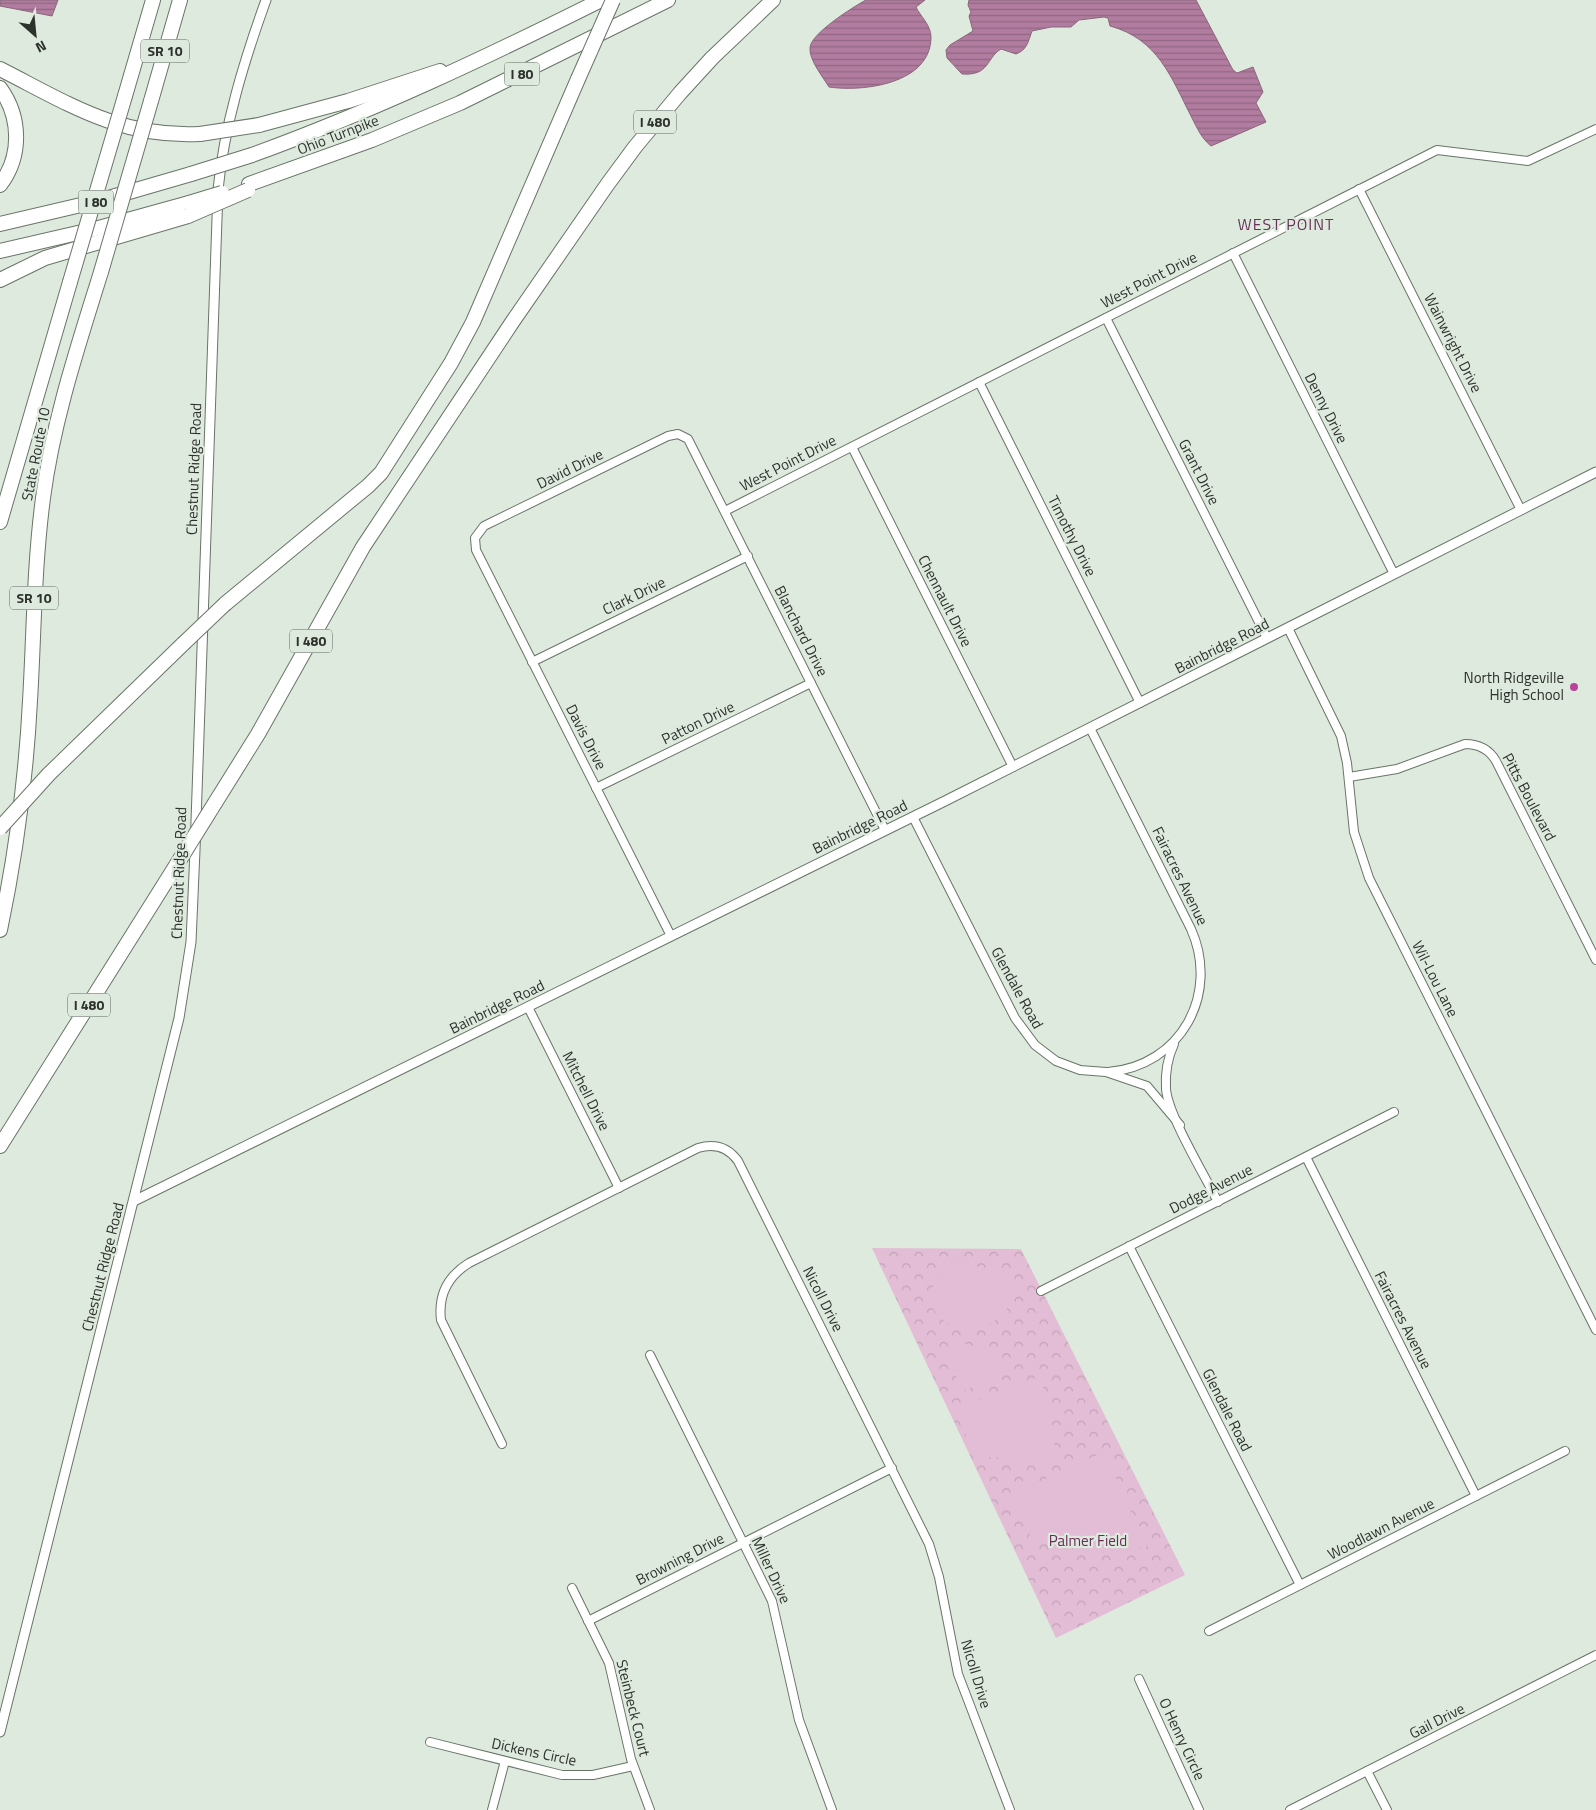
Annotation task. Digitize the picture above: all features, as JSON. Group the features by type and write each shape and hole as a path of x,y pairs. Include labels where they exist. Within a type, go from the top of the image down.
{"highway":[{"name":"State Route 10","path":"0,522 153,0"},
{"name":"State Route 10","path":"0,930 23,792 30,701 36,568 43,497 58,420 180,0"},
{"name":"Ohio Turnpike","path":"0,224 98,201 191,174 252,155 346,120 479,61 601,0"},
{"path":"0,828 49,774 225,604 355,498 381,473 451,363 473,322 613,0"},
{"name":"Ohio Turnpike","path":"0,251 188,210 394,131 475,96 668,0"},
{"name":"I 480","path":"0,1146 258,734 363,547 513,321 607,185 680,93 773,0"},
{"path":"0,69 109,123 130,129 164,134 200,134 259,125 348,101 462,63 479,61"},
{"path":"0,88 11,108 16,135 12,162 0,185"},
{"path":"0,280 45,258 188,210"}],"street":[{"name":"Chestnut Ridge Road","path":"0,1732 179,1018 190,952 218,190 224,146 234,105 266,0"},
{"name":"West Point Drive","path":"725,511 1438,150 1528,161 1596,129"},
{"name":"Wainwright Drive","path":"1360,189 1521,510"},
{"name":"Denny Drive","path":"1233,254 1394,574"},
{"name":"Grant Drive","path":"1106,318 1267,638"},
{"name":"Timothy Drive","path":"979,382 1140,703"},
{"name":"David Drive","path":"476,550 475,538 484,526 668,436 683,435 692,444"},
{"name":"Blanchard Drive","path":"692,444 885,830"},
{"name":"Chennault Drive","path":"852,447 1013,767"},
{"name":"Bainbridge Road","path":"134,1201 913,817 1596,472"},
{"name":"Davis Drive","path":"476,550 670,936"},
{"name":"Clark Drive","path":"532,662 748,556"},
{"name":"Wil-Lou Lane","path":"1288,628 1336,723 1345,750 1354,832 1361,859 1369,878 1596,1330"},
{"name":"Patton Drive","path":"596,788 811,683"},
{"name":"Fairacres Avenue","path":"1090,728 1198,945 1202,971 1199,996 1190,1020 1175,1041 1170,1054 1166,1090 1180,1125 1218,1202"},
{"name":"Pitts Boulevard","path":"1349,777 1397,769 1464,744 1473,744 1488,751 1496,761 1596,960"},
{"name":"Glendale Road","path":"913,817 1024,1032 1035,1046 1064,1064 1089,1071 1106,1072 1147,1086 1180,1125"},
{"name":"Mitchell Drive","path":"528,1007 619,1188"},
{"name":"Fairacres Avenue","path":"1106,1072 1123,1070 1147,1062 1175,1041"},
{"name":"Dodge Avenue","path":"1041,1291 1394,1112"},
{"name":"Nicoll Drive","path":"502,1444 446,1332 440,1311 443,1293 451,1278 461,1268 708,1145 721,1147 734,1155 929,1544 938,1577 958,1674 1010,1810"},
{"name":"Fairacres Avenue","path":"1306,1157 1476,1496"},
{"name":"Glendale Road","path":"1129,1246 1300,1585"},
{"name":"Miller Drive","path":"650,1355 772,1601 799,1720 832,1810"},
{"name":"Woodlawn Avenue","path":"1209,1631 1564,1452"},
{"name":"Browning Drive","path":"588,1621 892,1468"},
{"name":"Steinbeck Court","path":"572,1588 614,1680 634,1766 650,1810"},
{"name":"Gail Drive","path":"1290,1810 1596,1655"},
{"name":"O Henry Circle","path":"1139,1679 1199,1810"},
{"name":"Dickens Circle","path":"430,1742 562,1775 604,1774 634,1766"},
{"path":"492,1810 505,1761"},
{"path":"1367,1771 1387,1810"}],"green space":[{"name":"Palmer Field","path":"872,1248 1021,1249 1185,1575 1056,1638"},
{"path":"950,1262 1014,1273 1006,1314 984,1327 946,1323 924,1299"},
{"path":"947,1339 990,1351 1005,1370 960,1393"},
{"path":"1041,1376 1058,1462 974,1456 955,1408"},
{"path":"1104,1452 1147,1547 1100,1552 1035,1542 1005,1497"}],"shaded area":[{"path":"0,0 58,0 52,16 0,6"},
{"path":"866,0 925,0 916,7 931,33 928,53 920,65 908,75 893,82 859,88 829,87 810,53 812,42 833,21"},
{"path":"969,0 1196,0 1233,70 1237,73 1253,67 1263,92 1256,103 1266,122 1211,146 1200,133 1169,74 1152,50 1126,32 1110,26 1108,18 1104,17 1079,20 1071,27 1051,27 1032,31 1027,45 1020,52 1016,54 1001,49 983,69 971,74 962,74 947,58 946,50 950,45 973,31 969,16 971,12 968,5"}],"place":[{"name":"North Ridgeville High School","path":"1574,687"}],"district":[{"name":"WEST POINT","path":"1286,224"}]}
